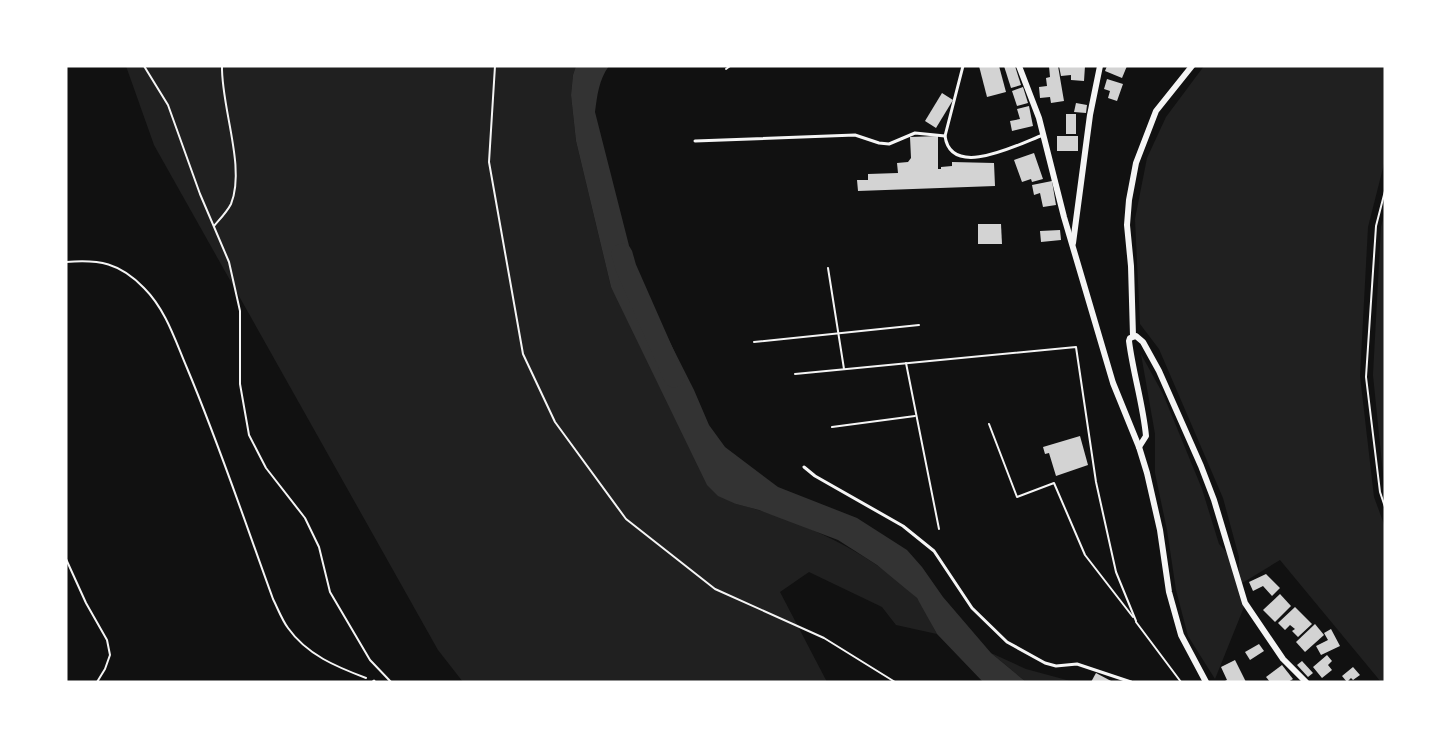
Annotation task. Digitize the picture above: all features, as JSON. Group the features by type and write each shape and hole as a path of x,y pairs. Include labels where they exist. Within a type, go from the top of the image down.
{"street":[{"path":"1018,66 1039,118 1064,217 1113,383 1147,473 1160,530 1169,592 1181,635 1206,682"},
{"path":"1073,243 1090,115 1100,66"},
{"path":"1139,447 1146,436 1132,368 1129,341 1133,336 1127,225 1129,200 1136,163 1156,111 1192,66"},
{"path":"1133,336 1138,336 1148,349 1170,393 1201,466 1214,500 1245,603 1283,659 1306,682"}],"lane":[{"path":"963,66 945,136 953,153 959,157 985,156 1043,135"},
{"path":"695,141 855,135 889,144 915,133 945,136"},
{"path":"804,467 815,476 903,526 934,551 972,608 1007,642 1045,663 1056,666 1077,664 1131,682"}],"path":[{"path":"144,66 168,105 196,184 229,262 240,311 240,384 249,435 266,468 304,518 319,547 330,592 370,660 391,682"},
{"path":"214,226 230,206 236,181 222,86 222,66"},
{"path":"495,66 489,162 523,354 555,422 626,519 715,589 824,638 895,682"},
{"path":"726,69 730,66"},
{"path":"1385,191 1376,226 1366,377 1380,492 1385,507"},
{"path":"66,262 104,261 126,272 144,288 162,310 205,410 273,599 287,627 305,648 340,669 373,682"},
{"path":"828,268 844,369"},
{"path":"754,342 919,325"},
{"path":"795,374 1077,347 1096,482 1116,572 1136,621"},
{"path":"906,363 939,529"},
{"path":"832,427 916,416"},
{"path":"989,424 1017,497 1054,483 1085,555 1181,682"},
{"path":"66,559 86,603 107,640 110,655 97,682"}],"shaded area":[{"path":"126,66 576,66 571,95 576,141 611,287 736,504 784,518 808,528 855,551 877,565 916,597 925,609 937,634 896,625 882,607 809,572 780,592 827,682 463,682 438,650 154,145"},
{"path":"576,66 609,66 601,82 595,112 637,277 694,390 709,425 725,447 778,487 857,518 907,550 943,597 991,653 1026,682 983,682 937,634 917,598 877,565 838,540 759,510 736,504 718,496 707,485 611,287 576,141 571,95","holes":["632,280 669,356 664,353 639,315 628,282"]},
{"path":"1204,66 1385,66 1385,160 1368,227 1360,376 1374,497 1385,527 1385,682 1381,682 1280,560 1239,585 1244,607 1215,679 1188,636 1176,590 1155,473 1155,434 1141,354 1163,394 1202,489 1219,544 1229,555 1239,582 1239,557 1223,498 1159,349 1140,324 1135,219 1147,158 1166,117"},
{"path":"1385,211 1385,493 1373,375 1381,227"},
{"path":"991,653 1026,669 1074,682 1026,682"}],"building":[{"path":"979,66 999,66 1006,92 987,97"},
{"path":"1004,66 1015,66 1021,85 1011,88"},
{"path":"1049,66 1058,66 1064,101 1051,103 1050,97 1040,98 1039,87 1047,86 1046,78 1050,77"},
{"path":"1059,66 1085,66 1084,81 1071,80 1071,75 1061,76"},
{"path":"1107,66 1127,66 1122,78 1105,71"},
{"path":"1107,79 1123,84 1117,101 1108,98 1110,91 1104,89"},
{"path":"1023,87 1028,103 1017,106 1012,91"},
{"path":"942,93 953,100 936,128 925,121"},
{"path":"1076,103 1087,105 1086,113 1074,112"},
{"path":"1029,106 1033,126 1012,131 1010,121 1020,119 1017,109"},
{"path":"1066,114 1076,114 1076,134 1066,134"},
{"path":"938,136 938,169 952,166 952,162 994,163 995,186 858,191 857,180 868,180 868,174 898,173 897,163 908,162 911,158 910,137"},
{"path":"1057,136 1078,136 1078,151 1057,151"},
{"path":"1034,153 1043,179 1022,182 1014,160"},
{"path":"1052,181 1056,205 1043,207 1040,193 1034,195 1032,185"},
{"path":"978,224 1001,224 1002,244 978,244"},
{"path":"1060,230 1061,240 1041,242 1040,231"},
{"path":"1080,436 1088,465 1056,476 1049,453 1045,454 1043,447"},
{"path":"1266,574 1280,588 1272,596 1263,586 1253,591 1249,582"},
{"path":"1280,594 1291,606 1275,622 1263,610"},
{"path":"1295,607 1312,624 1298,637 1292,631 1295,629 1290,625 1285,630 1278,623"},
{"path":"1315,624 1324,635 1305,652 1296,642"},
{"path":"1331,629 1340,646 1321,655 1316,646 1328,640 1324,633"},
{"path":"1259,644 1264,651 1250,660 1245,652"},
{"path":"1327,655 1332,661 1328,665 1332,670 1322,678 1313,667"},
{"path":"1235,660 1246,682 1223,682 1227,680 1221,667"},
{"path":"1302,661 1313,673 1308,677 1297,665"},
{"path":"1282,665 1293,679 1288,682 1270,682 1266,677"},
{"path":"1353,667 1360,675 1347,682 1342,676"},
{"path":"1096,673 1113,682 1091,682"}],"waterway":[{"path":"622,254 674,377"}]}
